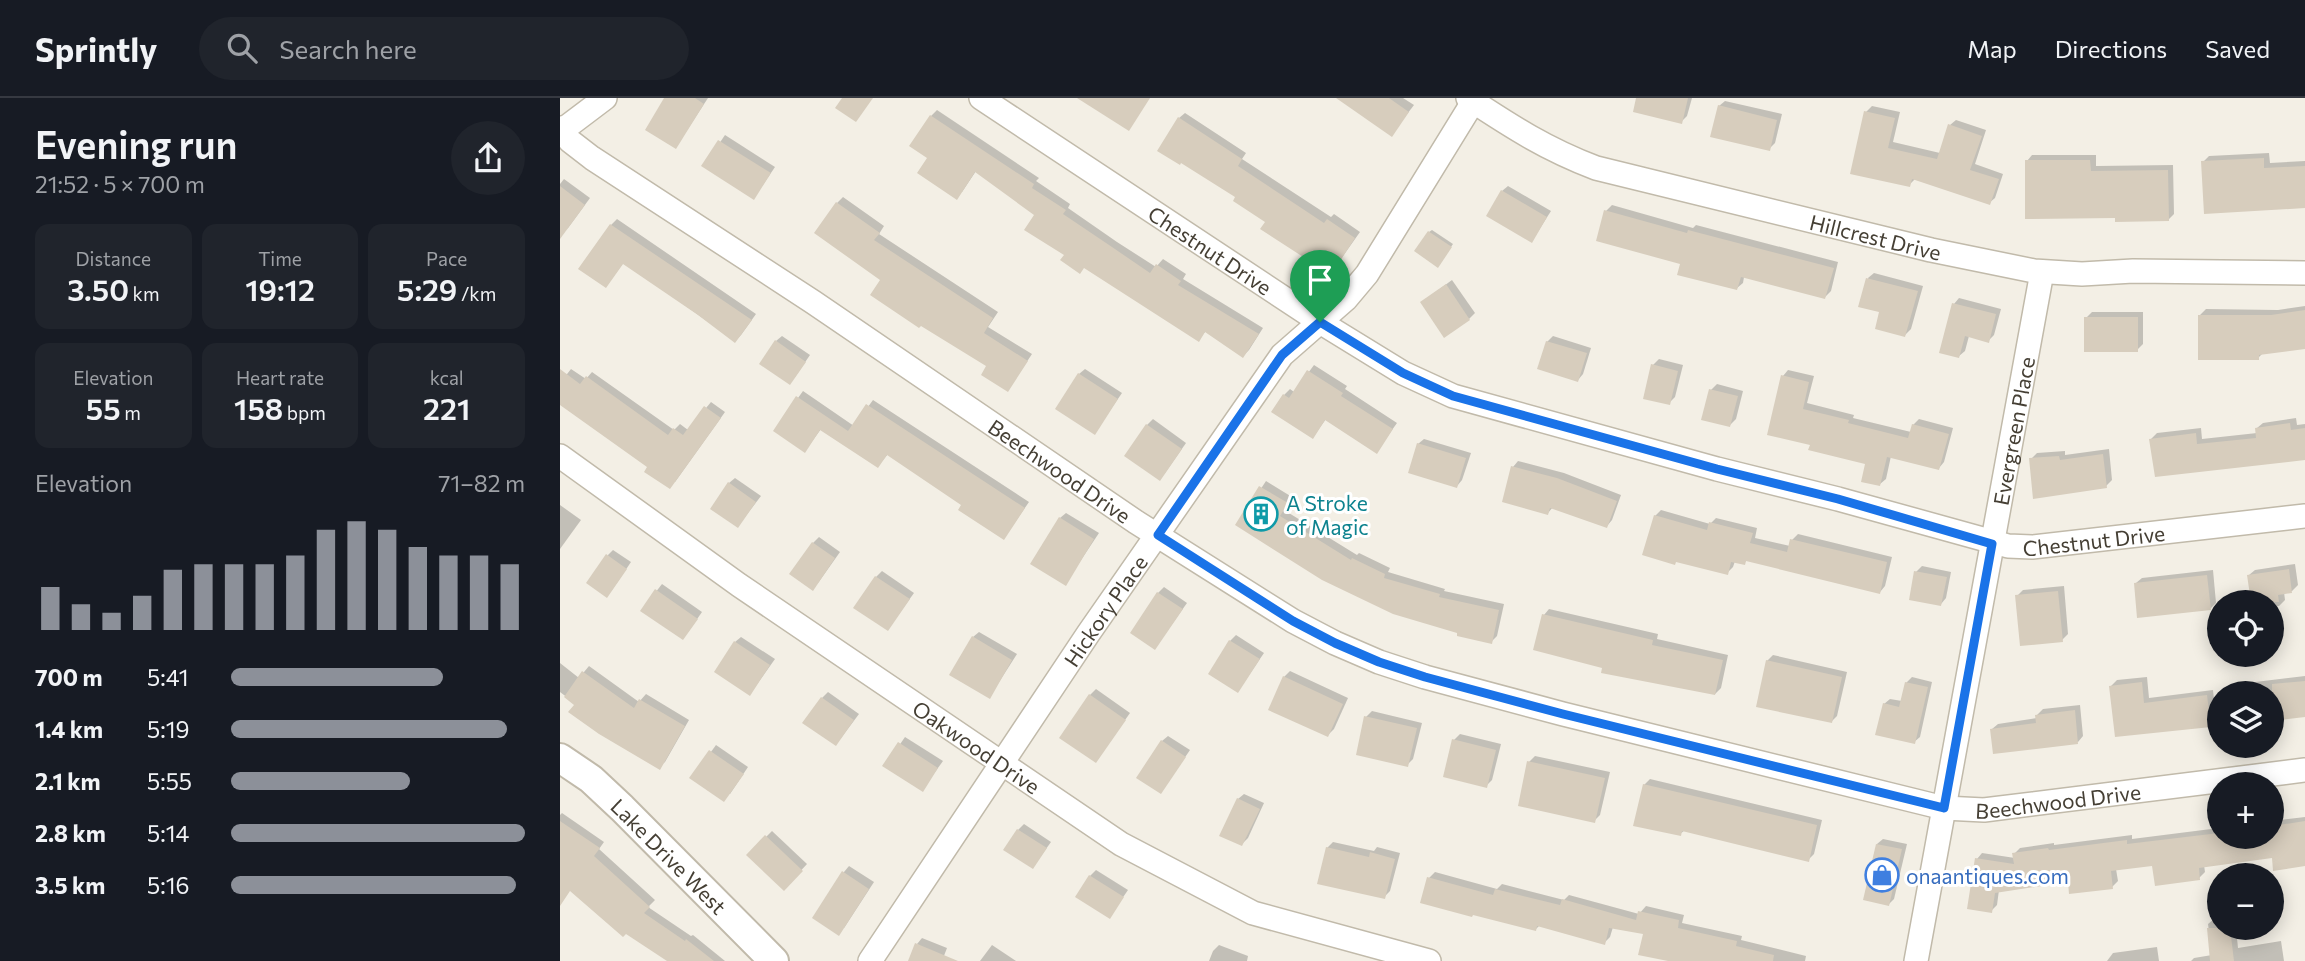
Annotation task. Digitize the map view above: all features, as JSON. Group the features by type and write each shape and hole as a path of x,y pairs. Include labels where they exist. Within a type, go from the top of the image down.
{"street":[{"path":"561,131 605,98"},
{"name":"Chestnut Drive","path":"981,98 1320,322 1403,373 1453,396 1717,469 1838,499 1992,544 2032,547 2305,516"},
{"name":"Hickory Place","path":"870,961 1282,355 1346,299 1367,274 1471,100"},
{"name":"Hillcrest Drive","path":"1471,100 1528,138 1561,155 1596,168 1931,250 2042,272 2305,273"},
{"name":"Beechwood Drive","path":"561,131 592,158 813,302 1158,535 1293,621 1379,662 1563,714 1944,808 1984,810 2305,770"},
{"name":"Evergreen Place","path":"1916,961 2042,272"},
{"name":"Oakwood Drive","path":"560,456 739,585 1121,844 1253,913 1429,961"},
{"name":"Lake Drive West","path":"560,758 591,779 622,808 774,961"}],"building":[{"path":"664,98 695,98 704,104 676,149 645,130"},
{"path":"842,98 873,98 856,122 835,108"},
{"path":"1077,98 1150,98 1129,131"},
{"path":"1336,98 1389,98 1409,112 1392,137"},
{"path":"1636,98 1688,98 1682,124 1633,112"},
{"path":"1718,105 1777,120 1770,151 1710,137"},
{"path":"1864,111 1895,118 1888,148 1937,159 1948,124 1982,136 1970,170 1999,179 1990,205 1912,179 1910,187 1850,174"},
{"path":"930,115 1034,184 1032,188 1066,210 1063,214 1150,273 1156,264 1181,281 1178,285 1259,334 1243,358 1205,332 1199,342 1084,268 1080,274 1060,260 1064,255 1024,230 1034,215 975,172 957,200 917,173 927,158 909,146"},
{"path":"1178,117 1242,159 1238,166 1324,223 1327,219 1355,238 1331,275 1260,229 1265,222 1233,201 1235,197 1157,151"},
{"path":"718,140 771,173 754,200 701,166"},
{"path":"2264,158 2264,168 2305,166 2305,208 2204,214 2201,161"},
{"path":"2025,160 2090,160 2091,171 2168,170 2169,221 2115,222 2115,218 2025,219"},
{"path":"560,186 585,205 560,239"},
{"path":"1501,190 1547,217 1532,243 1486,216"},
{"path":"836,202 880,233 874,240 993,318 984,333 1028,361 1008,392 981,375 986,366 921,326 919,328 870,295 880,280 814,233"},
{"path":"1604,210 1834,268 1825,299 1741,277 1737,290 1677,275 1680,264 1596,241"},
{"path":"610,224 752,320 735,343 623,264 606,288 578,269"},
{"path":"1428,231 1452,247 1438,268 1414,251"},
{"path":"1866,278 1918,291 1905,337 1875,329 1879,312 1858,307"},
{"path":"1446,284 1470,320 1444,338 1420,302"},
{"path":"1952,303 1996,314 1989,343 1965,336 1959,358 1939,353"},
{"path":"2305,310 2305,349 2259,355 2259,360 2198,360 2198,315 2271,315"},
{"path":"2084,317 2138,317 2138,352 2084,352"},
{"path":"775,340 806,362 790,385 759,364"},
{"path":"1546,341 1587,353 1578,382 1537,369"},
{"path":"1651,364 1678,371 1670,405 1643,399"},
{"path":"560,369 580,384 586,376 668,435 673,428 683,435 704,406 721,418 670,489 644,472 647,467 560,405"},
{"path":"1307,370 1343,393 1341,396 1393,429 1377,454 1325,420 1313,439 1271,412 1283,394 1289,398"},
{"path":"1078,373 1118,399 1095,435 1055,409"},
{"path":"1781,375 1809,382 1803,409 1908,438 1912,424 1949,434 1939,470 1887,457 1880,486 1861,482 1865,464 1808,450 1810,445 1767,435"},
{"path":"1709,389 1738,396 1730,427 1701,420"},
{"path":"796,396 848,431 866,404 1025,508 1004,540 958,510 961,505 887,455 878,468 820,430 805,453 773,431"},
{"path":"2290,423 2291,430 2305,428 2305,460 2155,477 2149,439 2196,433 2197,444 2256,438 2255,428"},
{"path":"1146,424 1182,449 1160,481 1124,456"},
{"path":"1417,443 1466,458 1457,488 1408,473"},
{"path":"2103,454 2107,488 2033,499 2029,458 2059,456 2060,460"},
{"path":"1511,466 1557,478 1617,501 1607,528 1550,508 1548,515 1502,502"},
{"path":"728,482 756,502 738,528 710,509"},
{"path":"1259,486 1288,503 1280,516 1351,560 1352,558 1385,574 1384,578 1440,594 1439,597 1499,610 1492,644 1457,636 1457,633 1393,614 1322,580 1235,525"},
{"path":"1654,515 1707,530 1709,522 1753,533 1750,543 1787,552 1790,539 1887,562 1880,594 1746,561 1745,565 1731,562 1728,575 1676,562 1675,565 1642,555"},
{"path":"1059,517 1094,539 1066,586 1030,564"},
{"path":"812,542 835,558 813,591 789,574"},
{"path":"606,554 627,569 607,598 586,583"},
{"path":"2289,569 2292,593 2284,594 2284,590 2249,590 2247,575"},
{"path":"1914,571 1947,577 1941,606 1909,600"},
{"path":"2207,575 2207,610 2137,618 2134,583"},
{"path":"875,576 910,599 888,631 853,608"},
{"path":"655,589 698,619 683,640 640,611"},
{"path":"2058,591 2063,642 2020,646 2015,595"},
{"path":"1157,592 1183,609 1155,650 1130,633"},
{"path":"1542,614 1653,640 1652,645 1723,660 1715,695 1601,673 1602,668 1533,650"},
{"path":"972,636 1012,660 990,699 949,675"},
{"path":"1229,640 1260,659 1238,693 1208,674"},
{"path":"734,641 770,665 750,696 714,672"},
{"path":"1766,660 1842,677 1832,723 1756,707"},
{"path":"582,671 634,708 639,699 685,726 660,770 568,712 574,705 564,697"},
{"path":"1283,676 1343,704 1328,737 1268,710"},
{"path":"2305,681 2305,717 2284,720 2284,683"},
{"path":"1905,682 1928,687 1915,744 1875,735 1883,703 1899,707"},
{"path":"2142,682 2144,703 2207,695 2207,727 2115,737 2109,686"},
{"path":"1089,694 1126,720 1096,763 1059,738"},
{"path":"821,697 854,720 836,746 802,723"},
{"path":"2075,710 2078,744 1993,754 1990,729 2036,723 2035,715"},
{"path":"1364,716 1417,728 1408,767 1356,755"},
{"path":"1452,739 1496,750 1487,788 1443,777"},
{"path":"1161,740 1186,757 1161,794 1136,778"},
{"path":"898,742 938,768 923,792 882,766"},
{"path":"709,750 744,774 724,802 689,778"},
{"path":"1527,761 1605,778 1595,823 1518,806"},
{"path":"1643,784 1817,825 1809,862 1682,831 1681,836 1633,826"},
{"path":"1237,798 1260,809 1242,846 1219,836"},
{"path":"560,821 600,848 594,856 650,907 644,913 685,941 686,939 714,961 667,961 626,934 623,937 570,891 560,906"},
{"path":"2305,821 2305,866 2284,869 2284,863 2272,863 2272,858 2236,863 2207,863 2207,867 2199,868 2200,880 2155,886 2152,866 2111,871 2113,889 2069,894 2068,882 1995,893 1992,913 1967,909 1975,858 2014,864 2012,853 2207,834 2207,849 2284,849 2284,824"},
{"path":"1017,829 1047,848 1033,869 1003,850"},
{"path":"765,835 803,871 784,891 746,855"},
{"name":"onaantiques.com","path":"1876,844 1902,849 1889,906 1863,900"},
{"path":"1326,847 1369,857 1370,852 1395,859 1385,899 1317,884"},
{"path":"842,871 869,889 839,936 812,918"},
{"path":"1089,875 1124,897 1110,919 1075,897"},
{"path":"1427,877 1493,895 1495,889 1560,905 1562,899 1636,920 1638,911 1679,920 1678,928 1737,941 1736,946 1774,955 1773,961 1668,961 1638,955 1643,934 1609,928 1605,945 1537,926 1536,931 1473,915 1472,917 1420,903"},
{"path":"2208,940 2231,940 2234,961 2210,961"},
{"path":"915,943 958,961 908,961"}],"place":[{"name":"A Stroke of Magic","path":"1261,514"},
{"name":"onaantiques.com","path":"1882,875"}],"route":[{"path":"1320,322 1403,373 1453,396 1717,469 1838,499 1992,544 1944,808 1563,714 1379,662 1293,621 1158,535 1282,355 1320,322"}]}
